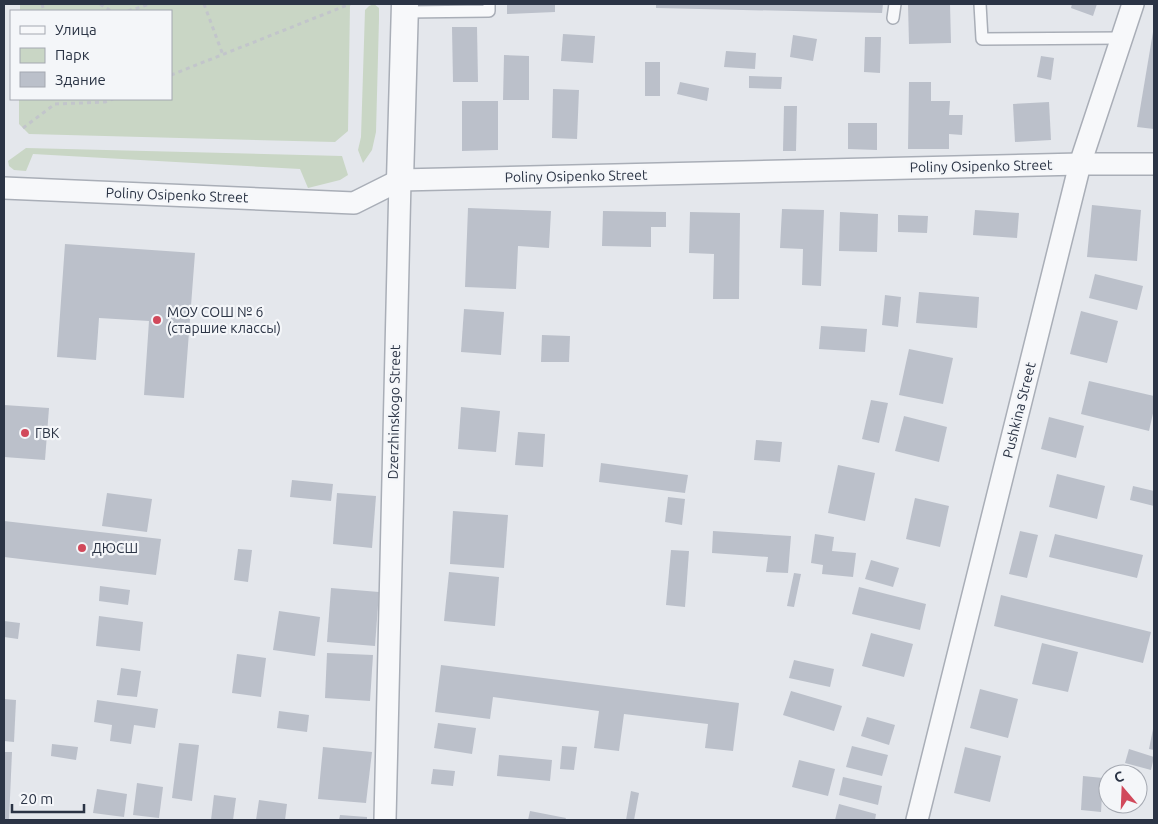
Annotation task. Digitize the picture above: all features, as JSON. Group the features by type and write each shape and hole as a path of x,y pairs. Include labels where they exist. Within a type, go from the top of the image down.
{"street":[{"name":"Pushkina Street","path":"917,820 1080,164 1133,4"},
{"name":"Dzerzhinskogo Street","path":"385,820 405,8"},
{"name":"Poliny Osipenko Street","path":"4,188 354,202 400,180 1080,164 1154,164"}],"lane":[{"path":"405,8 489,11 489,4"},
{"path":"893,18 894,4"},
{"path":"980,4 982,40 1122,38"}],"path":[{"path":"131,10 150,4"},
{"path":"204,4 223,55"},
{"path":"172,75 350,4"},
{"path":"23,128 54,104 105,102 110,100"}],"green space":[{"path":"20,4 350,4 348,131 335,142 29,134 19,124 19,100 172,100 172,10 20,10"},
{"path":"374,4 379,8 376,132 372,150 363,163 358,150 361,137 365,10"},
{"path":"26,148 342,156 348,175 340,180 308,188 300,169 33,154 26,171 14,170 9,166 8,161"}],"building":[{"path":"507,4 555,4 555,12 507,14"},
{"path":"656,4 883,4 882,13 656,8"},
{"path":"908,4 950,4 951,43 909,44"},
{"path":"1072,4 1097,4 1093,16 1071,8"},
{"path":"452,27 477,27 478,82 453,82"},
{"path":"1154,32 1154,129 1137,127"},
{"path":"563,34 595,36 593,63 561,61"},
{"path":"793,35 817,39 813,61 790,57"},
{"path":"865,37 881,37 880,73 864,72"},
{"path":"726,51 756,53 755,69 724,67"},
{"path":"504,55 529,56 529,100 503,100"},
{"path":"1041,56 1054,58 1051,80 1037,77"},
{"path":"645,62 660,62 660,96 645,96"},
{"path":"749,76 782,77 781,89 749,88"},
{"path":"680,82 709,88 707,101 677,94"},
{"path":"909,82 931,82 931,101 950,101 949,115 963,115 962,135 949,134 949,149 908,149"},
{"path":"553,89 579,90 577,139 552,138"},
{"path":"462,101 498,101 498,150 462,151"},
{"path":"1049,102 1051,140 1015,142 1013,104"},
{"path":"784,106 797,106 796,151 783,151"},
{"path":"848,123 877,123 877,150 848,149"},
{"path":"1092,205 1141,210 1137,261 1087,257"},
{"path":"468,208 551,211 549,248 518,246 516,289 465,287"},
{"path":"782,209 824,210 821,286 802,285 803,249 780,248"},
{"path":"975,210 1019,213 1017,238 973,235"},
{"path":"603,211 666,212 666,227 651,227 651,247 602,246"},
{"path":"690,212 740,213 739,299 713,299 714,254 689,253"},
{"path":"840,212 878,214 877,252 839,251"},
{"path":"898,215 928,216 927,233 898,232"},
{"name":"МОУ СОШ № 6 (старшие классы)","path":"65,244 195,253 184,398 144,395 149,321 99,318 96,360 57,357"},
{"path":"1095,274 1143,286 1137,310 1089,298"},
{"path":"919,292 979,297 977,328 916,323"},
{"path":"885,295 901,297 898,327 882,325"},
{"path":"464,309 504,312 501,355 461,352"},
{"path":"1081,311 1118,321 1107,363 1070,354"},
{"path":"821,326 867,329 865,352 819,349"},
{"path":"542,335 570,336 569,362 541,362"},
{"path":"909,349 953,358 943,404 899,395"},
{"path":"1089,381 1154,396 1154,409 1149,431 1081,414"},
{"path":"871,400 888,403 879,443 862,439"},
{"name":"ГВК","path":"4,405 49,408 45,460 4,457"},
{"path":"461,407 500,411 496,452 458,449"},
{"path":"904,416 947,427 939,462 895,451"},
{"path":"1049,417 1084,426 1076,458 1041,449"},
{"path":"518,432 545,434 543,467 515,465"},
{"path":"756,440 782,442 780,462 754,460"},
{"path":"601,463 688,475 685,493 599,482"},
{"path":"838,465 875,473 865,521 828,513"},
{"path":"1057,474 1105,486 1097,519 1049,507"},
{"path":"292,480 333,484 331,501 290,497"},
{"path":"1133,486 1154,491 1154,506 1130,500"},
{"path":"107,493 152,499 147,532 102,526"},
{"path":"337,493 376,496 372,548 333,544"},
{"path":"668,497 685,499 682,525 665,522"},
{"path":"915,498 949,506 940,547 906,539"},
{"path":"453,511 508,515 504,568 450,564"},
{"name":"ДЮСШ","path":"4,521 161,539 156,575 4,557"},
{"path":"713,531 791,536 788,573 766,572 768,557 712,553"},
{"path":"1020,531 1038,535 1027,578 1009,574"},
{"path":"815,534 834,537 832,551 856,553 853,577 822,574 823,565 811,563"},
{"path":"1055,534 1143,555 1137,578 1049,557"},
{"path":"238,549 252,550 248,582 234,580"},
{"path":"671,550 689,551 685,607 666,605"},
{"path":"871,560 899,568 893,587 865,579"},
{"path":"449,572 499,577 495,626 444,621"},
{"path":"794,573 801,574 794,607 787,606"},
{"path":"100,586 130,590 128,605 99,601"},
{"path":"859,587 926,604 920,630 852,614"},
{"path":"331,588 379,592 375,646 327,642"},
{"path":"1001,595 1151,632 1143,663 994,626"},
{"path":"279,611 320,617 315,656 273,650"},
{"path":"99,616 143,622 140,651 96,646"},
{"path":"4,621 20,623 18,639 4,637"},
{"path":"871,633 913,644 904,677 862,666"},
{"path":"1042,643 1078,652 1068,692 1032,684"},
{"path":"327,653 373,655 370,701 325,698"},
{"path":"237,654 266,658 261,697 232,693"},
{"path":"794,660 834,669 830,687 789,678"},
{"path":"441,665 739,703 733,751 705,748 708,724 624,714 619,751 594,748 599,711 493,697 490,719 435,712"},
{"path":"121,668 141,671 137,697 117,695"},
{"path":"980,689 1018,699 1008,738 970,728"},
{"path":"791,691 842,706 834,731 783,715"},
{"path":"4,699 16,700 14,742 4,741"},
{"path":"97,700 158,709 155,728 134,725 131,744 110,741 112,725 94,722"},
{"path":"279,711 309,715 307,732 277,728"},
{"path":"867,717 895,725 889,745 861,736"},
{"path":"438,723 476,728 472,754 434,748"},
{"path":"1154,729 1154,750 1149,749"},
{"path":"179,743 199,745 192,801 172,798"},
{"path":"52,744 78,747 76,760 51,756"},
{"path":"562,746 577,747 574,770 560,769"},
{"path":"852,746 888,755 882,776 846,767"},
{"path":"323,747 372,752 366,803 318,799"},
{"path":"965,747 1001,756 990,802 954,793"},
{"path":"1129,749 1154,757 1151,770 1148,769 1148,764 1125,763"},
{"path":"4,752 12,752 9,820 4,820"},
{"path":"499,755 552,760 550,781 497,776"},
{"path":"799,760 835,769 828,796 792,787"},
{"path":"433,769 455,771 453,786 431,784"},
{"path":"1083,776 1098,778 1098,812 1081,810"},
{"path":"843,777 882,786 878,805 839,795"},
{"path":"137,783 163,787 159,818 133,815"},
{"path":"97,789 127,794 124,817 93,813"},
{"path":"631,791 639,793 634,820 626,820"},
{"path":"214,795 236,798 233,820 211,820"},
{"path":"259,800 287,804 285,820 256,820"},
{"path":"839,804 876,814 875,820 835,820"},
{"path":"530,811 566,818 565,820 528,820"},
{"path":"340,815 367,817 367,820 339,820"}],"place":[{"name":"МОУ СОШ № 6 (старшие классы)","path":"157,320"},
{"name":"ГВК","path":"25,433"},
{"name":"ДЮСШ","path":"82,548"}]}
